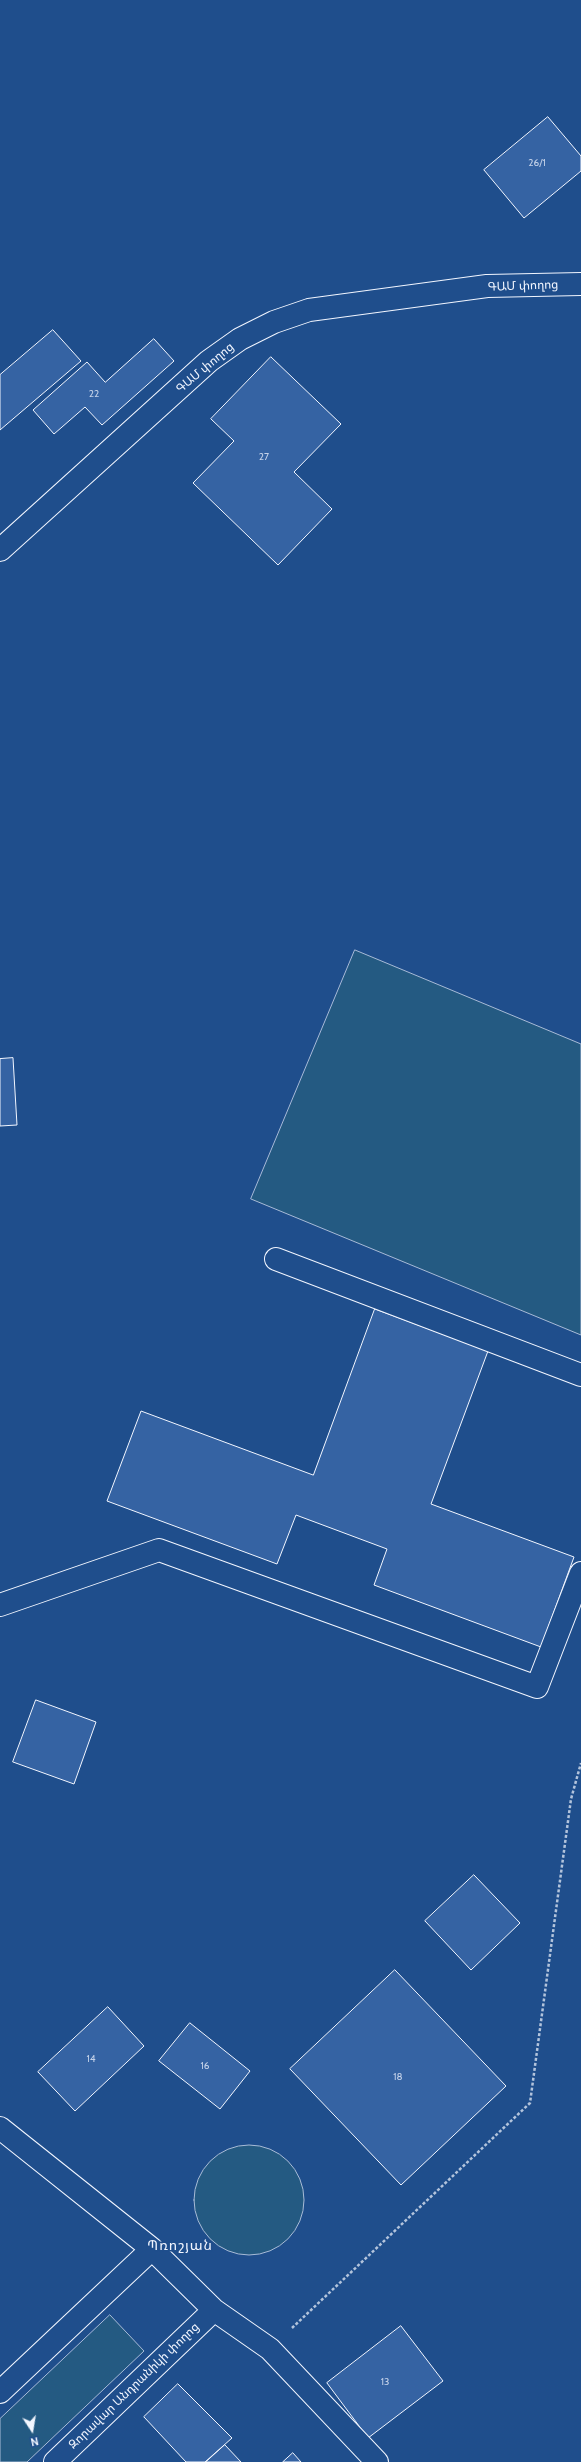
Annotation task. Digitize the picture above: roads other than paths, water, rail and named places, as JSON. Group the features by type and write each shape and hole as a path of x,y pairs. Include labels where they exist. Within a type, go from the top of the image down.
{"street":[{"name":"ԳԱՄ փողոց","path":"0,550 209,361 240,339 274,322 309,310 480,287 581,284"},
{"path":"276,1259 581,1375"},
{"path":"0,1605 159,1550 537,1687 581,1573"},
{"path":"0,2128 152,2249 214,2310 270,2348 377,2462"},
{"path":"0,2392 152,2249"},
{"name":"Զորավար Անդրանիկի փողոց","path":"55,2462 214,2310"}],"district":[{"name":"Պռոշյան","path":"180,2246"}]}
